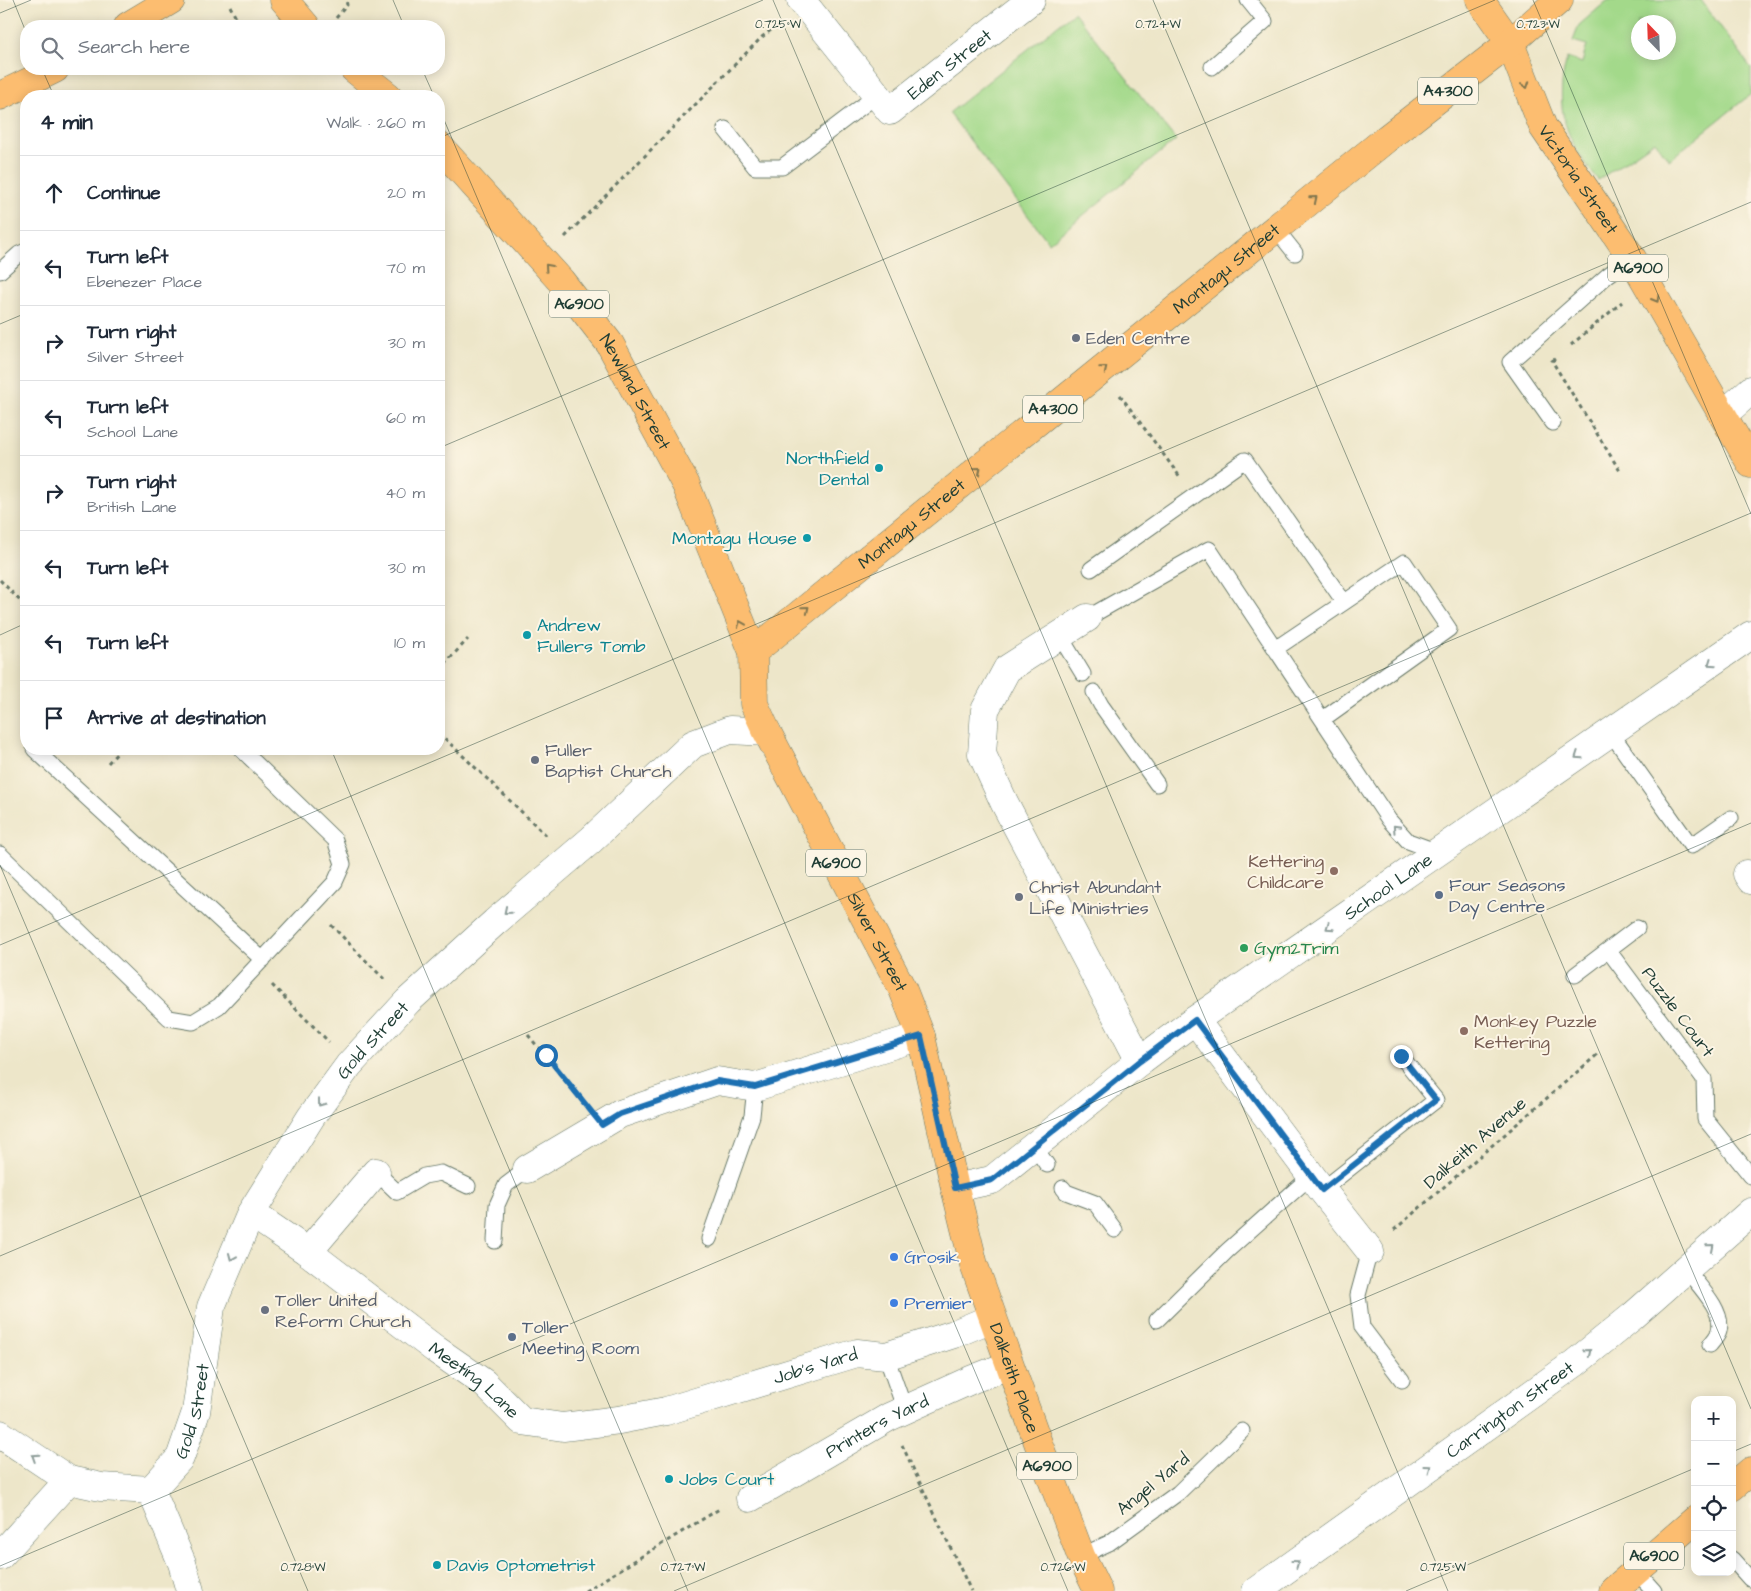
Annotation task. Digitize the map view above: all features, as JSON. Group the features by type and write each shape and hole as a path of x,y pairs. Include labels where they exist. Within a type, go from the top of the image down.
{"main road":[{"path":"130,20 138,0"},
{"path":"137,20 171,0"},
{"path":"284,0 300,20"},
{"name":"Victoria Street","path":"1480,0 1510,43 1543,127 1632,258 1751,464"},
{"name":"Montagu Street","path":"752,652 782,630 1386,140 1510,43 1560,0"},
{"path":"0,96 43,75"},
{"path":"362,75 380,90"},
{"name":"Newland Street","path":"445,153 561,281 610,344 686,485 752,652"},
{"name":"Silver Street","path":"752,652 754,704 903,990 921,1036 955,1188"},
{"name":"Dalkeith Place","path":"955,1188 974,1265 1009,1366 1081,1556 1098,1591"},
{"path":"1733,1486 1751,1471"},
{"name":"A6900","path":"1613,1591 1691,1523"}],"street":[{"name":"Eden Street","path":"884,103 1031,0"},
{"path":"803,2 884,103"},
{"path":"1723,415 1751,390"},
{"path":"1087,618 1007,669 985,710 982,754 1004,802 1140,1061"},
{"name":"School Lane","path":"955,1188 992,1180 1040,1155 1140,1061 1195,1020 1751,635"},
{"name":"Gold Street","path":"151,1490 180,1458 196,1412 211,1307 251,1213 311,1117 349,1065 408,1001 568,859 693,744 730,730 767,732"},
{"path":"1195,1020 1316,1183 1370,1251"},
{"path":"527,1169 620,1114 717,1081 755,1087 921,1036"},
{"path":"308,1252 376,1172"},
{"name":"Carrington Street","path":"1256,1591 1574,1363 1633,1316 1751,1212"},
{"name":"Meeting Lane","path":"251,1213 308,1252 434,1349 484,1382 522,1421 563,1427 619,1420 666,1411"},
{"name":"Job's Yard","path":"666,1411 857,1353 886,1356 954,1334 992,1318"},
{"name":"Printers Yard","path":"750,1498 889,1417 972,1378 1009,1366"},
{"path":"0,1434 69,1480 101,1488 151,1490 182,1563 190,1591"},
{"path":"0,1556 69,1480"}],"lane":[{"path":"1212,67 1265,21 1248,0"},
{"path":"725,129 755,167 782,167 884,103"},
{"path":"1276,230 1295,252"},
{"path":"0,271 20,253"},
{"path":"1554,423 1510,362 1608,275 1632,258"},
{"path":"1091,569 1244,460 1344,602"},
{"path":"1087,618 1209,550 1323,718 1389,820 1408,841 1438,852"},
{"path":"1275,649 1404,562 1449,629 1323,718"},
{"path":"1060,636 1083,674"},
{"path":"1094,692 1156,784"},
{"path":"1611,733 1691,846 1731,818"},
{"path":"41,755 263,960"},
{"path":"0,854 168,1018 193,1022 219,1006 263,960 335,882 343,864 335,840 247,755"},
{"path":"1575,975 1637,928"},
{"name":"Puzzle Court","path":"1608,950 1704,1079 1705,1118 1751,1176"},
{"path":"1157,1320 1227,1251 1316,1183 1436,1100 1401,1056"},
{"path":"709,1239 752,1116 755,1087"},
{"path":"495,1241 497,1204 506,1184 527,1169"},
{"path":"376,1172 397,1192 424,1176 441,1173 468,1186"},
{"path":"1063,1188 1066,1192 1095,1204 1115,1230"},
{"path":"1370,1251 1358,1295 1362,1328 1402,1380"},
{"path":"1686,1269 1711,1301 1719,1316 1719,1331 1710,1345"},
{"path":"886,1356 905,1410"},
{"name":"Angel Yard","path":"1081,1556 1109,1543 1178,1493 1242,1431"},
{"path":"1736,1563 1750,1579"},
{"path":"1636,1571 1654,1591"}],"path":[{"path":"335,20 347,5 346,0"},
{"path":"542,260 762,37 803,2"},
{"path":"230,6 237,20"},
{"path":"1566,349 1623,302"},
{"path":"1560,355 1552,361 1620,470"},
{"path":"1101,371 1176,470 1193,497"},
{"path":"0,580 20,601"},
{"path":"445,664 468,639"},
{"path":"445,739 546,835 568,859"},
{"path":"108,763 115,755"},
{"path":"326,920 408,1001"},
{"path":"267,980 336,1049 349,1065"},
{"path":"528,1035 602,1125"},
{"name":"Dalkeith Avenue","path":"1370,1251 1598,1054"},
{"path":"901,1444 971,1591"},
{"path":"585,1591 738,1498 750,1498"}],"green space":[{"path":"1608,0 1701,0 1751,68 1751,94 1669,160 1655,141 1598,180 1570,138 1562,109 1561,93 1567,58 1582,63 1587,45 1573,41 1579,25"},
{"path":"1074,12 1176,140 1049,243 949,113"}],"place":[{"name":"Eden Centre","path":"1076,338"},
{"name":"Northfield Dental","path":"879,468"},
{"name":"Montagu House","path":"807,538"},
{"name":"Andrew Fullers Tomb","path":"527,635"},
{"name":"Fuller Baptist Church","path":"535,760"},
{"name":"Kettering Childcare","path":"1334,871"},
{"name":"Four Seasons Day Centre","path":"1439,895"},
{"name":"Christ Abundant Life Ministries","path":"1019,897"},
{"name":"Gym2Trim","path":"1244,948"},
{"name":"Monkey Puzzle Kettering","path":"1464,1031"},
{"name":"Grosik","path":"894,1257"},
{"name":"Premier","path":"894,1303"},
{"name":"Toller United Reform Church","path":"265,1310"},
{"name":"Toller Meeting Room","path":"512,1337"},
{"name":"Jobs Court","path":"669,1479"},
{"name":"Davis Optometrist","path":"437,1565"}],"route":[{"path":"546,1055 602,1125 620,1114 717,1081 755,1087 921,1036 955,1188 992,1180 1140,1061 1195,1020 1322,1190 1436,1100 1401,1056"}]}
